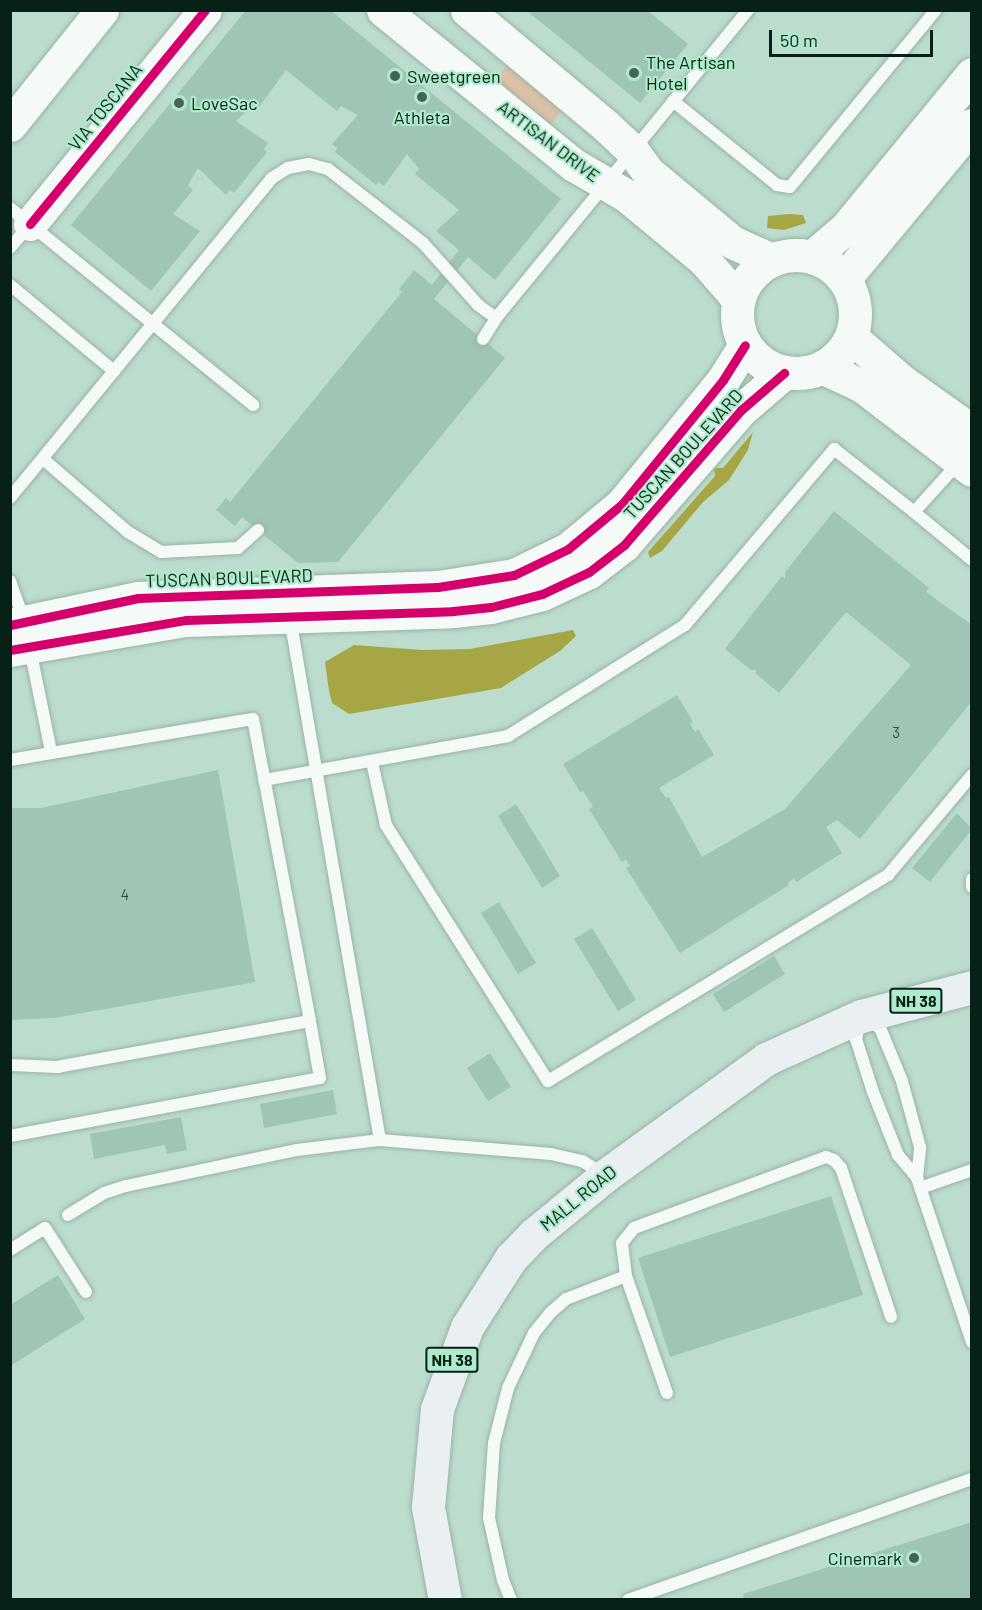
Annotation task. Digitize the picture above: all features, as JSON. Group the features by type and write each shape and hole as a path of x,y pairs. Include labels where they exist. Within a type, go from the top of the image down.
{"main road":[{"path":"10,124 102,10"},
{"name":"VIA TOSCANA","path":"17,226 205,10"},
{"name":"ARTISAN DRIVE","path":"383,10 594,176 627,196 704,260 738,299"},
{"path":"467,10 623,141 649,172 732,242 772,260"},
{"path":"812,257 846,228 972,74"},
{"path":"844,279 972,125"},
{"path":"791,255 812,257 830,265 844,279 853,297 855,317 851,337 834,360 822,367 804,373 784,373 755,357 745,345 738,326 738,299 755,271 772,260 791,255"},
{"path":"851,337 903,382 972,431"},
{"name":"TUSCAN BOULEVARD","path":"19,636 186,620 288,604 478,583 541,564 597,528 622,504 723,380 745,345"},
{"path":"822,367 862,386 968,460"},
{"name":"TUSCAN BOULEVARD","path":"288,604 491,607 542,594 573,581 624,545 741,410 784,373"},
{"name":"MALL ROAD","path":"445,1599 430,1537 428,1476 437,1409 455,1353 479,1304 511,1258 533,1235 606,1175 765,1059 861,1016 972,987"}],"lane":[{"path":"483,339 495,318 594,176 623,141 673,101 748,10"},
{"path":"673,101 777,185 790,187 936,10"},
{"path":"10,498 272,178 288,168 309,164 328,169 423,243 453,279 495,318"},
{"path":"17,226 153,324 253,405"},
{"path":"10,285 114,371"},
{"path":"264,780 508,736 685,625 834,449 972,560"},
{"path":"43,459 128,532 161,552 238,548 258,530"},
{"path":"914,512 968,460"},
{"path":"10,582 19,636 51,751"},
{"path":"288,604 380,1140"},
{"path":"10,760 51,751 253,719 320,1078 10,1136"},
{"path":"372,762 386,825 548,1081 888,875 972,775"},
{"path":"972,879 972,887"},
{"path":"919,1183 920,1147 902,1081 880,1028 861,1016 856,1039 873,1092 898,1155 919,1183 972,1342"},
{"path":"10,1065 58,1067 310,1021"},
{"path":"68,1215 104,1193 126,1186 297,1150 380,1140 551,1154 582,1161 606,1175"},
{"path":"667,1394 626,1275 622,1243 634,1228 826,1157 841,1168 891,1317"},
{"path":"919,1183 972,1170"},
{"path":"10,1250 45,1228 86,1292"},
{"path":"511,1599 489,1518 494,1443 508,1388 534,1333 550,1313 566,1299 626,1275"},
{"path":"628,1599 972,1479"}],"shaded area":[{"path":"509,63 564,108 549,127 493,82"},
{"path":"803,215 806,223 784,230 767,228 768,216"},
{"path":"753,432 748,450 729,480 703,502 662,551 650,558 648,552 715,476 714,468 723,468"},
{"path":"573,630 576,636 560,651 501,688 349,714 332,703 325,662 354,645 423,650 470,649"}],"building":[{"path":"246,10 330,10 561,199 495,280 468,257 434,299 505,358 338,562 298,563 242,517 235,526 216,510 226,498 230,502 402,292 399,289 414,270 432,285 459,250 436,231 459,210 415,174 419,169 407,154 384,186 379,182 376,185 335,152 337,148 332,144 358,115 341,106 337,111 286,70 257,110 252,106 236,121 268,143 264,149 267,152 234,193 230,190 226,195 198,168 188,185 193,190 173,214 200,231 151,291 71,225"},
{"name":"The Artisan Hotel","path":"526,10 647,10 688,44 640,103"},
{"path":"834,511 929,588 926,592 972,625 972,701 860,839 837,820 826,827 842,853 796,882 794,878 788,883 789,885 680,953 626,868 630,866 626,859 622,862 589,809 593,807 583,791 580,792 563,764 677,695 693,722 690,724 695,732 698,729 714,755 659,788 666,798 669,797 702,857 785,809 911,665 846,612 779,693 755,673 757,670 751,670 725,649 782,576 785,579 785,572"},
{"path":"218,770 255,982 55,1018 10,1020 10,808 41,808"},
{"path":"516,804 560,876 542,888 498,816"},
{"path":"957,813 972,829 930,882 912,868"},
{"path":"499,902 536,963 518,974 481,913"},
{"path":"592,928 636,1000 618,1011 574,939"},
{"path":"774,956 785,974 724,1012 713,994"},
{"path":"490,1053 511,1087 488,1101 467,1068"},
{"path":"333,1090 337,1114 264,1128 260,1104"},
{"path":"181,1117 187,1150 167,1154 165,1145 94,1159 90,1134"},
{"path":"831,1196 863,1295 670,1357 638,1258"},
{"path":"58,1275 85,1319 10,1366 10,1305"},
{"name":"Cinemark","path":"972,1522 972,1600 744,1600 743,1594"}],"cycle path":[{"path":"30,224 205,10"},
{"path":"10,625 138,598 438,587 514,575 568,549 622,504 723,380 745,345"},
{"path":"10,650 186,620 453,611 491,607 542,594 589,572 624,545 741,410 784,373"}],"place":[{"name":"The Artisan Hotel","path":"634,73"},
{"name":"Sweetgreen","path":"395,76"},
{"name":"Athleta","path":"422,97"},
{"name":"LoveSac","path":"179,103"},
{"name":"Cinemark","path":"914,1558"}]}
